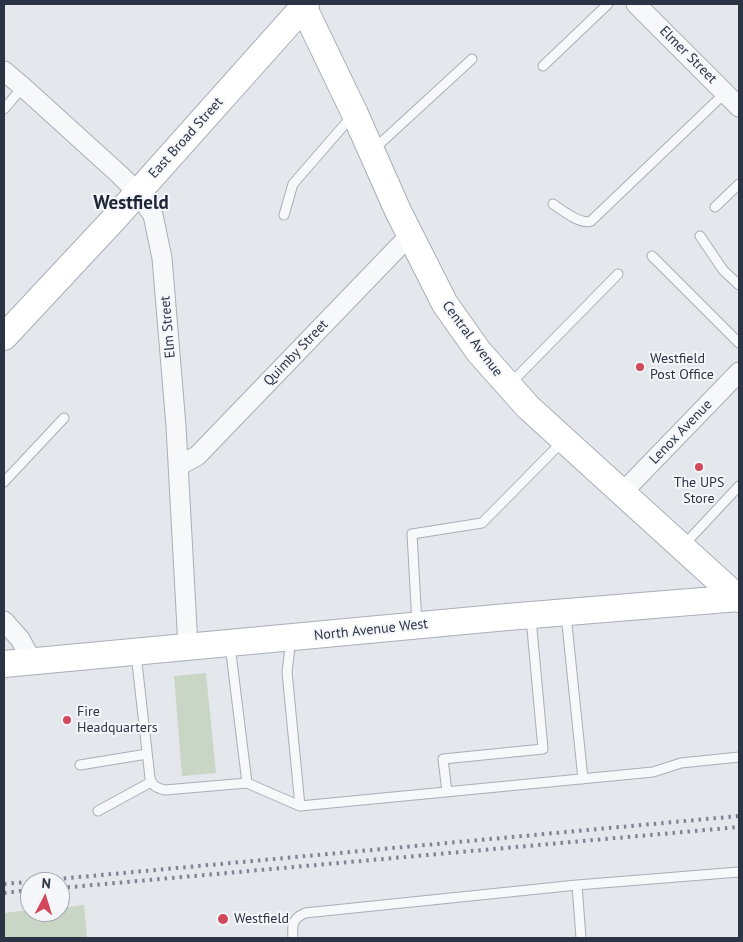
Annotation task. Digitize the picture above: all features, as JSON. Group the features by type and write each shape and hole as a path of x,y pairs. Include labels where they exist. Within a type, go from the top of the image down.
{"street":[{"name":"Elmer Street","path":"636,4 739,107"},
{"name":"Central Avenue","path":"304,5 410,235 445,304 479,352 528,407 739,599"},
{"name":"East Broad Street","path":"4,337 304,5"},
{"name":"Elm Street","path":"4,71 120,175 137,192 153,214 162,258 176,426 188,647"},
{"name":"Quimby Street","path":"178,466 197,456 410,235"},
{"name":"Lenox Avenue","path":"622,493 739,372"},
{"name":"North Avenue West","path":"4,664 531,615 739,599"},
{"path":"4,621 20,639 32,662"}],"lane":[{"path":"543,66 608,4"},
{"path":"371,152 472,59"},
{"path":"4,109 23,87"},
{"path":"553,204 581,221 586,223 591,221 725,93"},
{"path":"284,214 293,184 355,114"},
{"path":"715,207 739,184"},
{"path":"700,236 723,270 739,285"},
{"path":"652,256 739,343"},
{"path":"508,385 524,371 618,274"},
{"path":"4,482 64,418"},
{"path":"417,626 412,534 482,524 564,440"},
{"path":"682,547 739,486"},
{"path":"566,612 584,779"},
{"path":"448,792 443,759 543,749 531,615"},
{"path":"291,638 287,672 300,806"},
{"path":"230,644 247,783"},
{"path":"136,651 151,782 158,788 165,790 247,783 300,806 653,772 681,763 739,757"},
{"path":"80,765 147,754"},
{"path":"98,811 151,782"},
{"path":"293,938 292,927 294,920 305,914 577,885 739,872"},
{"path":"577,885 581,938"}],"green space":[{"path":"206,673 216,773 182,776 174,676"},
{"path":"84,905 87,938 4,938 4,913 20,911 20,922 70,922 70,907"}],"railway":[{"path":"4,884 739,816"},
{"path":"70,887 739,827"},
{"path":"4,893 20,891"}],"place":[{"name":"Westfield Post Office","path":"640,367"},
{"name":"The UPS Store","path":"699,467"},
{"name":"Fire Headquarters","path":"67,720"},
{"name":"Westfield","path":"223,919"}],"district":[{"name":"Westfield","path":"131,204"}]}
